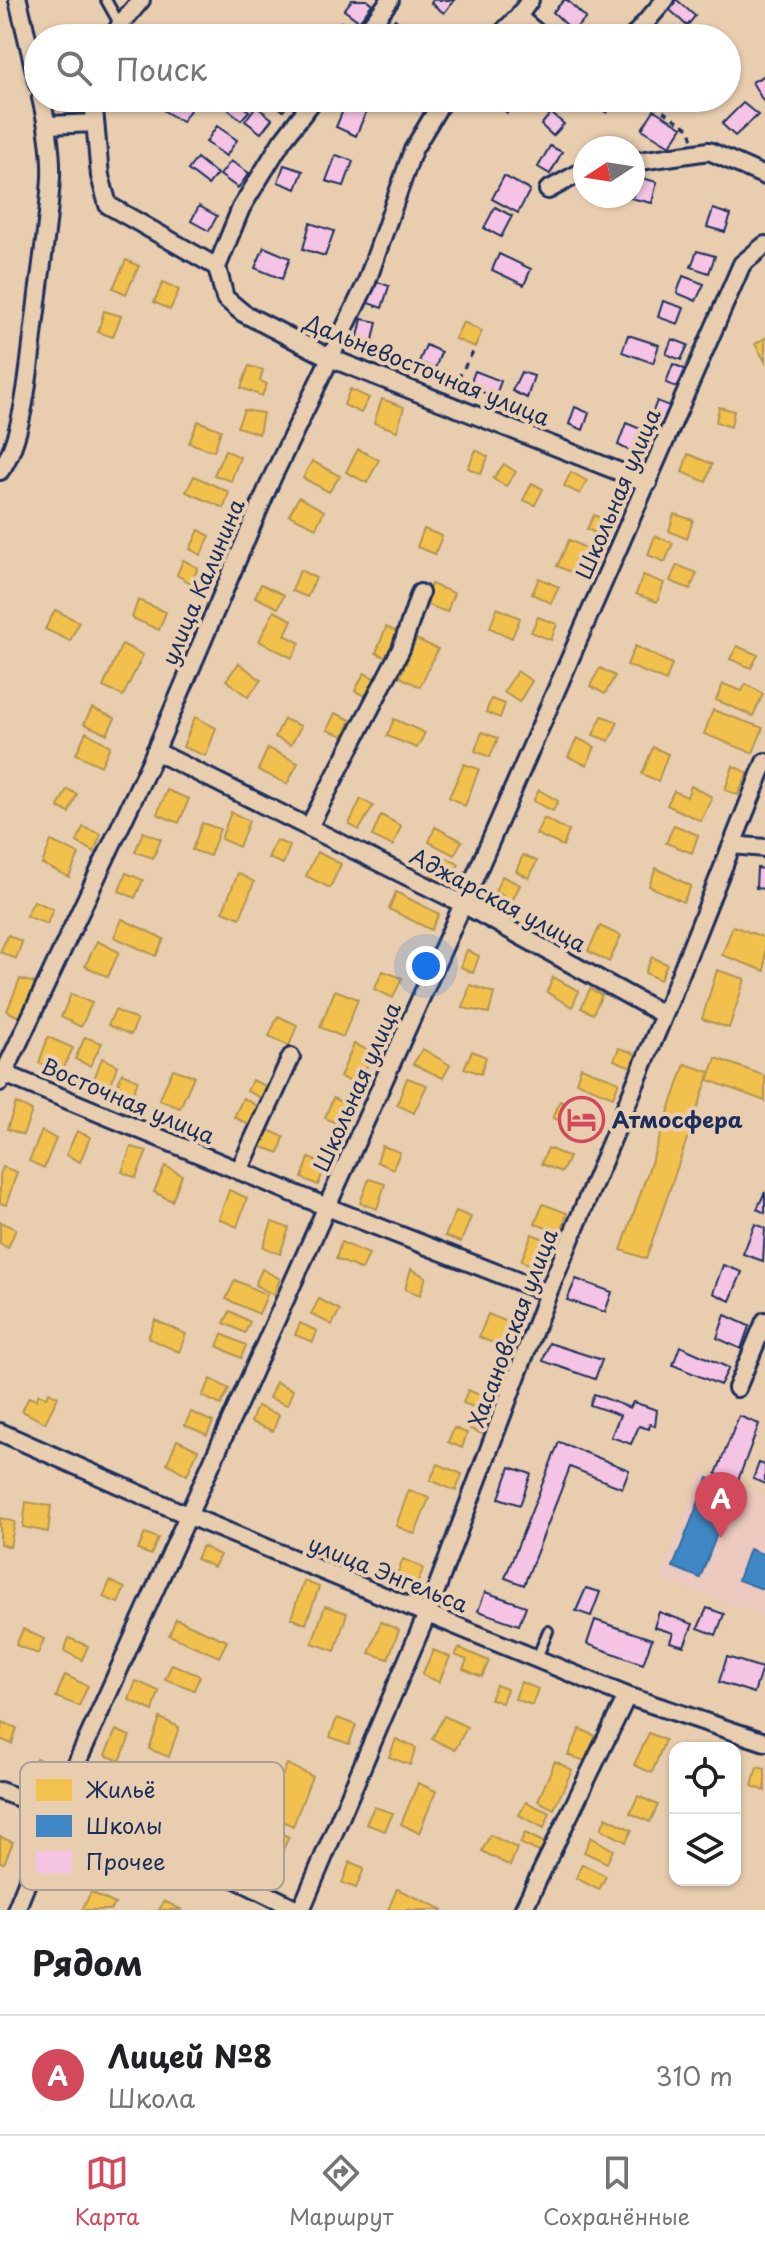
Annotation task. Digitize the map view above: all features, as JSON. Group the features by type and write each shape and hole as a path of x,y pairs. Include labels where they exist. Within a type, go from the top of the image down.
{"street":[{"path":"18,0 24,25"},
{"path":"123,24 141,0"},
{"path":"372,24 390,0"},
{"path":"511,24 530,0"},
{"path":"644,24 665,0"},
{"path":"518,17 526,24"},
{"path":"0,471 7,462 22,409 51,175 45,112"},
{"path":"94,112 100,176 108,205 217,267 241,208 282,141 304,112"},
{"name":"улица Калинина","path":"1,1076 155,751 272,478 366,284 413,150 436,112"},
{"path":"48,125 95,123"},
{"path":"645,160 709,151 765,176"},
{"path":"548,190 573,176"},
{"name":"Школьная улица","path":"77,1762 463,904 742,264 765,245"},
{"name":"Дальневосточная улица","path":"217,267 225,298 243,313 330,358 648,483"},
{"path":"309,827 401,649 420,593"},
{"name":"Аджарская улица","path":"155,751 463,904 664,1015"},
{"name":"Хасановская улица","path":"300,1910 427,1614 548,1293 765,762"},
{"path":"732,845 765,848"},
{"path":"239,1171 291,1057"},
{"name":"Восточная улица","path":"1,1076 548,1293"},
{"path":"737,1388 765,1321"},
{"name":"улица Энгельса","path":"0,1432 187,1515 627,1696 765,1742"},
{"path":"523,1910 627,1696"},
{"path":"0,1791 20,1798"},
{"name":"Школьная улица","path":"16,1910 24,1890"},
{"path":"259,1890 300,1910"}],"lane":[{"path":"106,0 114,24"},
{"path":"537,1659 548,1631"}],"path":[{"path":"664,112 690,129 697,153"},
{"path":"444,403 474,350"}],"shaded area":[{"path":"701,1472 765,1495 765,1616 661,1580"}],"building: Жильё":[{"path":"126,260 139,266 126,294 113,288"},
{"path":"163,282 179,290 170,310 154,302"},
{"path":"104,311 121,316 113,337 98,332"},
{"path":"463,322 482,331 475,347 455,339"},
{"path":"765,338 765,361 755,344"},
{"path":"249,366 263,370 260,381 267,384 262,396 241,388"},
{"path":"350,389 369,398 361,413 344,405"},
{"path":"382,399 404,407 397,431 374,423"},
{"path":"719,407 734,411 731,427 716,422"},
{"path":"244,410 263,413 259,434 237,427"},
{"path":"198,421 221,430 214,451 189,443"},
{"path":"358,449 379,460 367,483 346,472"},
{"path":"225,450 240,457 231,481 214,475"},
{"path":"476,450 488,457 481,474 468,468"},
{"path":"688,454 712,464 706,482 682,472"},
{"path":"312,461 340,476 329,492 303,478"},
{"path":"504,464 516,472 506,486 493,479"},
{"path":"571,472 587,481 580,494 564,486"},
{"path":"194,476 229,492 224,508 186,492"},
{"path":"532,483 543,489 535,505 523,500"},
{"path":"299,497 324,511 316,528 289,515"},
{"path":"674,514 693,520 687,539 669,531"},
{"path":"594,515 610,523 603,537 587,529"},
{"path":"424,529 442,536 435,554 417,547"},
{"path":"199,530 210,536 201,555 190,549"},
{"path":"655,536 673,543 665,562 648,555"},
{"path":"569,540 592,551 580,576 557,566"},
{"path":"183,560 198,568 191,583 177,575"},
{"path":"677,565 697,573 690,589 670,581"},
{"path":"300,570 316,578 307,597 292,591"},
{"path":"643,575 664,583 657,602 636,594"},
{"path":"539,578 559,587 551,603 532,594"},
{"path":"261,584 284,595 278,608 255,597"},
{"path":"431,584 454,593 447,612 424,604"},
{"path":"138,600 166,612 159,630 132,618"},
{"path":"497,608 520,618 512,638 490,628"},
{"path":"55,610 79,622 70,641 45,629"},
{"path":"274,611 292,620 285,635 300,643 292,658 259,641"},
{"path":"538,617 557,624 551,640 531,632"},
{"path":"386,627 400,633 389,659 376,653"},
{"path":"416,639 438,649 420,687 400,677"},
{"path":"122,644 143,655 123,696 103,687"},
{"path":"635,646 672,664 666,681 627,665"},
{"path":"737,646 758,655 751,668 730,659"},
{"path":"239,663 261,680 248,697 226,680"},
{"path":"600,668 615,676 605,694 590,686"},
{"path":"517,671 532,681 519,702 504,692"},
{"path":"364,673 376,679 369,698 355,691"},
{"path":"723,684 742,691 746,684 763,694 753,716 716,700"},
{"path":"491,699 505,704 500,718 486,712"},
{"path":"92,708 115,718 107,734 84,724"},
{"path":"713,710 763,728 753,753 704,734"},
{"path":"335,713 351,720 344,736 327,730"},
{"path":"602,716 618,722 609,741 593,735"},
{"path":"195,717 216,728 206,756 183,747"},
{"path":"284,719 301,726 291,745 275,737"},
{"path":"394,719 425,733 417,748 387,736"},
{"path":"86,732 110,746 101,766 76,754"},
{"path":"482,732 498,738 490,757 475,751"},
{"path":"577,738 595,747 587,765 568,757"},
{"path":"653,747 668,754 658,781 642,774"},
{"path":"268,748 298,763 287,784 258,770"},
{"path":"464,764 479,769 465,806 449,797"},
{"path":"733,766 748,773 738,795 725,790"},
{"path":"691,786 712,797 701,821 667,805 674,791 687,797"},
{"path":"67,789 77,794 69,813 58,807"},
{"path":"167,790 189,799 179,823 157,814"},
{"path":"539,790 558,801 553,811 533,801"},
{"path":"361,799 373,806 359,830 349,824"},
{"path":"231,812 249,821 239,847 221,839"},
{"path":"381,815 401,826 393,846 372,836"},
{"path":"544,818 569,831 563,846 536,834"},
{"path":"202,823 220,829 210,856 192,850"},
{"path":"674,825 698,835 692,853 666,843"},
{"path":"83,827 101,834 94,852 77,842"},
{"path":"435,827 462,841 454,855 429,842"},
{"path":"143,832 161,839 153,858 135,852"},
{"path":"276,840 290,846 283,864 268,858"},
{"path":"51,841 79,854 69,877 42,864"},
{"path":"317,852 341,864 330,888 306,876"},
{"path":"439,854 459,864 449,886 430,877"},
{"path":"523,855 537,861 529,878 516,871"},
{"path":"656,868 691,886 683,902 649,886"},
{"path":"126,873 143,880 135,898 119,891"},
{"path":"238,873 254,882 240,918 223,911"},
{"path":"502,876 520,885 512,901 495,891"},
{"path":"396,892 439,914 431,930 389,909"},
{"path":"34,901 53,909 47,924 26,916"},
{"path":"122,919 164,939 156,956 114,937"},
{"path":"600,926 621,936 609,962 588,951"},
{"path":"733,926 765,938 765,971 722,955"},
{"path":"8,935 22,942 16,959 0,952"},
{"path":"97,941 119,952 108,977 85,966"},
{"path":"467,950 479,956 473,973 461,967"},
{"path":"652,957 667,964 660,980 645,973"},
{"path":"717,970 745,979 729,1028 702,1019"},
{"path":"383,971 402,978 393,998 374,989"},
{"path":"553,977 579,991 572,1007 547,992"},
{"path":"20,979 35,983 21,1018 7,1011"},
{"path":"470,985 494,993 489,1013 463,1008"},
{"path":"590,989 602,995 593,1014 581,1008"},
{"path":"335,990 358,999 343,1037 320,1027"},
{"path":"71,994 92,1003 81,1027 61,1017"},
{"path":"115,1010 137,1020 131,1035 108,1025"},
{"path":"278,1016 297,1025 289,1046 269,1036"},
{"path":"48,1037 73,1048 61,1072 39,1063"},
{"path":"85,1037 102,1043 90,1066 75,1059"},
{"path":"354,1044 373,1052 359,1085 340,1077"},
{"path":"619,1048 636,1054 631,1067 614,1060"},
{"path":"423,1049 450,1065 443,1078 413,1064"},
{"path":"472,1051 486,1057 481,1074 464,1068"},
{"path":"102,1058 117,1065 109,1091 92,1084"},
{"path":"716,1058 765,1076 765,1101 708,1080"},
{"path":"685,1064 710,1072 646,1259 621,1250"},
{"path":"581,1067 619,1082 613,1097 576,1082"},
{"path":"173,1069 194,1076 180,1108 159,1100"},
{"path":"122,1073 138,1080 130,1102 114,1095"},
{"path":"407,1078 427,1085 414,1113 397,1105"},
{"path":"252,1080 268,1087 263,1099 247,1091"},
{"path":"243,1098 263,1109 255,1128 234,1117"},
{"path":"333,1098 352,1107 342,1126 325,1118"},
{"path":"560,1101 595,1115 589,1132 553,1118"},
{"path":"16,1103 32,1111 23,1135 7,1129"},
{"path":"266,1129 284,1137 279,1153 259,1146"},
{"path":"42,1131 56,1139 44,1168 29,1161"},
{"path":"77,1131 90,1137 80,1162 66,1155"},
{"path":"382,1146 400,1152 393,1169 377,1162"},
{"path":"131,1147 147,1151 136,1178 122,1172"},
{"path":"548,1148 569,1157 562,1172 541,1164"},
{"path":"309,1158 326,1165 318,1185 302,1178"},
{"path":"165,1166 182,1175 172,1201 154,1192"},
{"path":"3,1167 17,1172 6,1205 0,1203"},
{"path":"369,1179 385,1184 377,1209 360,1203"},
{"path":"229,1190 247,1198 237,1227 219,1219"},
{"path":"543,1204 567,1213 561,1233 535,1224"},
{"path":"456,1211 471,1217 461,1242 445,1236"},
{"path":"0,1222 16,1229 8,1248 0,1244"},
{"path":"272,1222 289,1228 280,1254 263,1247"},
{"path":"532,1234 554,1243 543,1270 521,1261"},
{"path":"341,1242 369,1254 362,1270 336,1259"},
{"path":"262,1269 280,1279 274,1295 255,1285"},
{"path":"411,1269 426,1277 420,1295 405,1289"},
{"path":"235,1280 267,1295 259,1314 226,1299"},
{"path":"319,1299 340,1310 332,1325 311,1314"},
{"path":"230,1311 250,1322 245,1333 224,1323"},
{"path":"488,1314 510,1323 502,1347 479,1337"},
{"path":"155,1320 186,1334 179,1352 148,1338"},
{"path":"300,1323 317,1331 313,1342 295,1335"},
{"path":"222,1334 246,1345 241,1358 217,1346"},
{"path":"211,1379 229,1389 221,1405 202,1396"},
{"path":"276,1382 293,1390 287,1405 269,1398"},
{"path":"468,1390 489,1399 484,1411 463,1403"},
{"path":"49,1392 58,1397 45,1423 22,1411 29,1397 36,1400 39,1394 46,1397"},
{"path":"257,1406 279,1415 273,1431 251,1422"},
{"path":"191,1412 213,1422 207,1435 185,1425"},
{"path":"474,1418 486,1423 482,1434 470,1429"},
{"path":"454,1428 467,1433 462,1448 448,1442"},
{"path":"177,1440 198,1450 187,1475 167,1463"},
{"path":"438,1464 462,1474 456,1491 430,1480"},
{"path":"409,1490 429,1498 415,1534 396,1526"},
{"path":"26,1502 51,1506 48,1532 23,1527"},
{"path":"0,1518 15,1522 10,1547 0,1544"},
{"path":"145,1533 158,1538 151,1555 138,1550"},
{"path":"202,1546 220,1555 214,1567 196,1559"},
{"path":"403,1559 423,1568 416,1588 395,1580"},
{"path":"110,1581 125,1588 118,1603 103,1597"},
{"path":"304,1581 319,1587 306,1624 291,1618"},
{"path":"325,1606 347,1613 335,1651 312,1643"},
{"path":"176,1619 227,1641 219,1657 169,1635"},
{"path":"381,1622 399,1630 388,1659 369,1653"},
{"path":"23,1629 44,1639 38,1654 16,1645"},
{"path":"69,1638 88,1646 82,1660 64,1651"},
{"path":"459,1648 489,1661 482,1677 463,1669 467,1660 455,1655"},
{"path":"433,1650 450,1657 439,1682 422,1675"},
{"path":"172,1664 200,1676 194,1690 165,1679"},
{"path":"65,1675 88,1686 79,1706 56,1697"},
{"path":"136,1681 159,1691 153,1711 129,1700"},
{"path":"521,1682 538,1689 532,1705 515,1699"},
{"path":"496,1685 507,1689 502,1703 490,1699"},
{"path":"444,1716 467,1727 455,1750 432,1739"},
{"path":"160,1718 179,1727 169,1757 149,1749"},
{"path":"337,1718 356,1725 349,1744 330,1737"},
{"path":"2,1722 17,1728 12,1744 0,1739"},
{"path":"580,1729 596,1736 585,1761 568,1755"},
{"path":"116,1730 130,1736 120,1761 105,1755"},
{"path":"649,1733 665,1740 652,1773 634,1765"},
{"path":"396,1739 416,1748 410,1765 389,1757"},
{"path":"555,1761 572,1770 554,1809 538,1801"},
{"path":"287,1764 312,1776 293,1826 284,1822 284,1772"},
{"path":"757,1767 765,1769 765,1791 752,1786"},
{"path":"418,1783 436,1791 419,1833 401,1824"},
{"path":"638,1796 658,1805 650,1822 630,1813"},
{"path":"526,1802 550,1813 544,1828 519,1815"},
{"path":"374,1807 393,1813 385,1831 366,1824"},
{"path":"606,1817 632,1830 626,1842 601,1829"},
{"path":"525,1833 547,1844 541,1853 520,1843"},
{"path":"490,1835 517,1848 510,1866 482,1851"},
{"path":"0,1837 13,1842 4,1863 0,1862"},
{"path":"591,1837 613,1850 607,1863 584,1852"},
{"path":"350,1862 364,1868 356,1888 342,1883"},
{"path":"582,1864 606,1876 599,1890 576,1878"},
{"path":"397,1889 444,1910 388,1910"},
{"path":"91,1892 115,1904 111,1910 82,1910"},
{"path":"164,1901 182,1910 159,1910"}],"building: Школы":[{"path":"708,1478 735,1488 700,1578 673,1567"},
{"path":"749,1549 765,1555 765,1590 738,1580"}],"building: Прочее":[{"path":"352,0 367,0 372,4 359,21 344,10"},
{"path":"433,0 454,0 444,13 431,3"},
{"path":"567,0 586,18 580,24 566,24 553,12"},
{"path":"677,0 695,16 685,24 667,7"},
{"path":"765,75 765,100 763,101 752,82"},
{"path":"743,103 758,115 735,136 722,124 734,112 741,112"},
{"path":"166,112 189,112 182,122"},
{"path":"232,112 248,112 241,120"},
{"path":"252,112 263,112 272,119 261,133 245,121"},
{"path":"342,112 366,112 356,136 336,127"},
{"path":"653,112 682,127 670,146 642,129"},
{"path":"551,113 564,124 553,136 541,125"},
{"path":"217,126 237,140 226,156 206,142"},
{"path":"550,146 562,152 550,174 538,167"},
{"path":"336,155 353,161 344,186 326,181"},
{"path":"197,158 217,174 208,185 188,170"},
{"path":"231,161 249,173 238,188 220,175"},
{"path":"284,165 303,171 296,189 278,182"},
{"path":"504,176 530,190 518,213 492,199"},
{"path":"645,179 657,182 652,203 645,201"},
{"path":"199,206 217,216 209,231 191,221"},
{"path":"495,207 512,216 501,237 484,228"},
{"path":"713,209 731,215 725,232 707,227"},
{"path":"310,223 334,231 325,256 303,249"},
{"path":"264,247 290,258 282,279 255,268"},
{"path":"697,251 715,256 709,273 691,267"},
{"path":"499,254 531,269 524,285 492,270"},
{"path":"683,276 704,284 696,301 677,293"},
{"path":"375,281 389,286 382,308 368,303"},
{"path":"663,301 684,308 678,324 658,317"},
{"path":"362,319 377,322 371,349 356,346"},
{"path":"628,335 659,345 653,363 622,352"},
{"path":"672,339 688,345 681,360 666,354"},
{"path":"426,345 441,352 435,369 419,362"},
{"path":"673,364 689,371 682,389 666,383"},
{"path":"475,371 501,381 495,397 469,387"},
{"path":"521,372 534,376 527,398 512,391"},
{"path":"657,401 672,407 664,426 649,421"},
{"path":"575,407 589,413 583,430 569,424"},
{"path":"626,423 643,430 634,453 618,445"},
{"path":"757,868 765,869 765,889 756,888"},
{"path":"765,1192 765,1213 757,1209"},
{"path":"755,1224 765,1228 763,1261 743,1254"},
{"path":"723,1265 742,1272 730,1301 713,1293"},
{"path":"576,1279 612,1292 605,1312 567,1300"},
{"path":"725,1315 749,1326 741,1349 717,1338"},
{"path":"549,1343 602,1360 595,1379 543,1361"},
{"path":"680,1346 729,1368 720,1385 673,1365"},
{"path":"594,1394 630,1408 633,1402 657,1410 655,1426 650,1424 649,1429 639,1426 631,1444 611,1437 620,1415 590,1405"},
{"path":"739,1416 759,1424 737,1483 716,1474"},
{"path":"559,1442 629,1470 622,1488 570,1467 524,1585 505,1578"},
{"path":"759,1463 765,1465 765,1484 753,1479"},
{"path":"510,1467 531,1474 520,1505 499,1498"},
{"path":"586,1588 600,1592 591,1616 576,1611"},
{"path":"485,1592 526,1606 519,1625 478,1611"},
{"path":"707,1608 724,1614 716,1635 698,1628"},
{"path":"659,1612 693,1624 684,1646 670,1642 673,1633 654,1627"},
{"path":"595,1620 652,1639 643,1664 587,1644"},
{"path":"727,1657 762,1668 754,1693 719,1682"}],"place":[{"name":"Атмосфера","path":"581,1120"},
{"name":"Лицей №8","path":"721,1538"}]}
